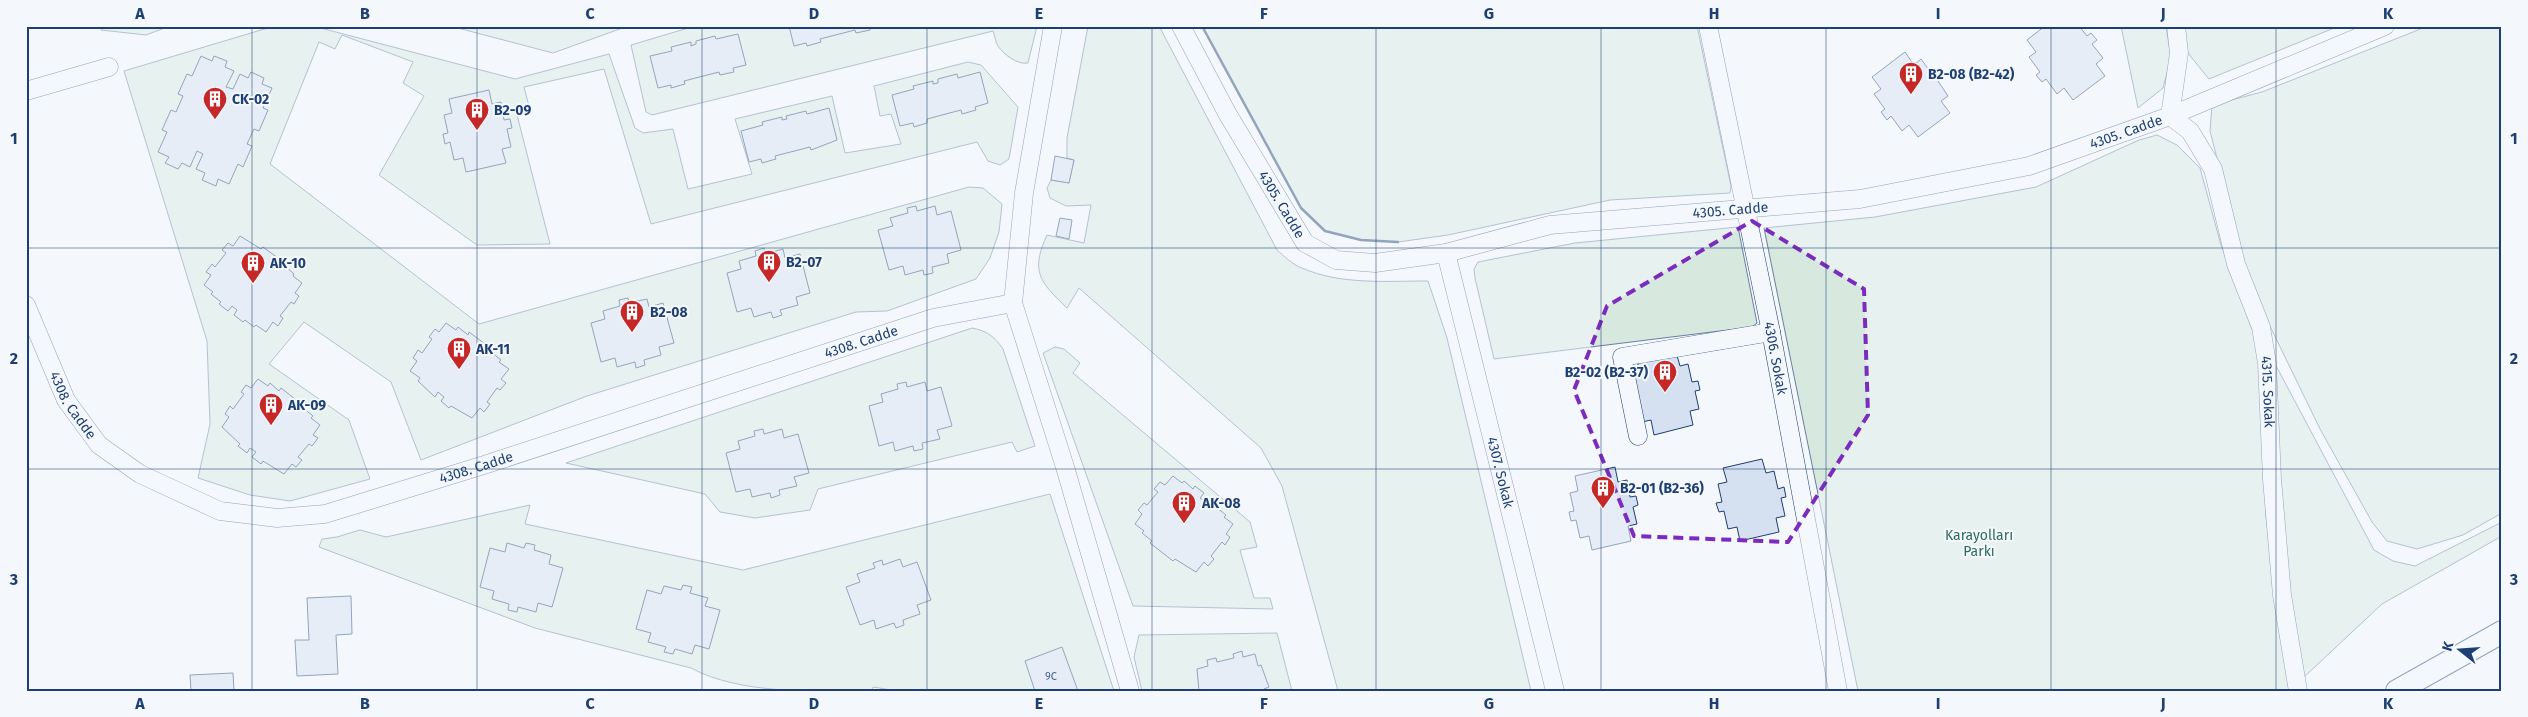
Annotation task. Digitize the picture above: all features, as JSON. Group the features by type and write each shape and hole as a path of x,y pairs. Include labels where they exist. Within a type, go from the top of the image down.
{"street":[{"path":"1053,26 1024,193 1013,303 1065,466 1130,691"},
{"name":"4305. Cadde","path":"1181,26 1227,112 1304,243 1336,260 1375,263 1446,254 1550,225 1860,199 2028,166 2170,116 2385,26"},
{"name":"4306. Sokak","path":"1708,26 1771,332 1838,691"},
{"path":"2170,116 2179,53 2176,26"},
{"path":"26,90 109,67"},
{"name":"4315. Sokak","path":"2170,116 2190,132 2213,169 2236,264 2261,327 2267,363 2272,479 2282,595 2298,691"},
{"name":"4307. Sokak","path":"1446,254 1555,691"},
{"name":"4308. Cadde","path":"26,305 66,400 99,445 140,474 220,511 277,518 325,514 484,465 933,318 1013,303"},
{"path":"1638,436 1622,357 1771,332"},
{"path":"2397,691 2502,632"}],"highlighted area":[{"path":"1752,221 1864,289 1868,415 1788,542 1634,536 1574,390 1607,306"}],"green space":[{"path":"102,26 170,26 146,35 101,30"},
{"path":"313,26 515,79 609,54 635,128 643,133 673,129 688,189 752,174 735,119 832,96 845,153 901,144 891,114 880,116 874,86 968,62 981,65 1018,107 1009,159 1000,165 988,161 977,142 651,224 604,69 524,87 530,110 516,111 550,244 477,245 379,175 424,96 403,83 413,62 342,35 335,49 319,42 270,164 479,324 969,187 983,188 1002,204 999,232 990,258 976,279 887,311 856,312 587,396 421,460 391,382 304,322 269,364 349,420 370,479 290,501 250,495 198,478 210,424 207,341 124,71 271,27"},
{"path":"450,26 628,26 553,53"},
{"path":"695,26 1037,26 1028,63 1016,61 1004,53 997,44 993,31 652,115 646,112 631,45"},
{"path":"1088,26 1159,26 1277,250 1292,263 1317,273 1348,280 1428,281 1447,338 1531,691 1338,691 1282,486 1261,448 1079,288 1067,308 1044,283 1040,276 1039,258 1047,235 1084,243 1091,205 1066,206 1050,198 1047,188 1051,180 1069,183 1074,160 1067,158 1067,138"},
{"path":"1202,26 1697,26 1731,186 1730,193 1610,200 1448,235 1398,242 1361,240 1325,231 1301,208"},
{"path":"2121,26 2166,26 2171,58 2163,88 2138,108"},
{"path":"2183,26 2339,26 2209,79 2187,52"},
{"path":"2428,26 2502,26 2502,513 2463,535 2417,549 2387,541 2372,522 2320,429 2249,283 2210,131 2212,105 2262,92"},
{"name":"Karayolları Parkı","path":"2157,135 2177,145 2200,168 2221,245 2256,340 2263,391 2266,517 2289,691 1858,691 1764,228 1875,217 2036,187 2139,140"},
{"path":"1738,227 1757,323 1752,327 1494,359 1475,278 1474,269 1478,262 1575,243"},
{"path":"972,328 990,335 1003,349 1035,446 1017,452 1012,442 818,489 810,510 755,518 720,512 705,494 566,463"},
{"path":"1055,347 1064,349 1080,363 1073,373 1250,522 1257,547 1240,550 1254,598 1270,598 1273,609 1133,606 1043,353"},
{"path":"2273,360 2374,550 2393,561 2415,566 2502,522 2502,536 2382,604 2303,678 2285,567"},
{"path":"1050,494 1114,691 898,691 873,687 872,691 803,691 779,690 732,683 711,677 691,668 535,628 319,547 322,539 337,537 360,530 386,537 530,505 525,524 743,570"},
{"path":"1277,633 1292,691 1142,691 1134,657 1139,635"}],"building":[{"path":"789,26 869,26 870,30 856,33 855,30 820,39 821,42 807,46 806,43 794,46"},
{"path":"2045,26 2079,26 2087,36 2091,33 2097,40 2092,44 2103,58 2096,64 2105,76 2073,100 2064,88 2057,94 2046,79 2042,82 2036,75 2040,72 2029,57 2036,52 2027,40"},
{"path":"738,34 746,65 733,68 734,72 720,75 719,72 684,81 685,84 671,88 671,85 658,88 650,56 672,51 671,47 691,42 691,46 696,44 696,41 715,36 716,39"},
{"name":"B2-08 (B2-42)","path":"1905,52 1914,65 1921,59 1932,74 1936,70 1942,78 1938,81 1948,96 1941,101 1950,113 1918,137 1909,125 1902,131 1891,116 1887,120 1881,112 1885,109 1874,94 1881,89 1872,77"},
{"name":"CK-02","path":"201,56 212,61 214,56 227,61 225,67 234,71 226,87 233,89 240,74 248,78 251,72 264,78 262,84 272,88 263,108 268,110 259,131 254,129 247,144 252,146 243,167 238,164 229,184 218,179 216,186 202,180 205,173 196,169 203,154 197,151 190,167 182,163 178,169 165,163 169,157 158,152 167,132 162,130 171,110 176,112 183,96 178,94 187,74 192,76"},
{"path":"980,72 988,103 975,107 976,110 962,114 961,110 927,119 927,123 914,127 913,123 900,126 892,95 914,89 913,86 933,81 933,84 938,83 938,79 957,74 958,78"},
{"name":"B2-09","path":"489,90 492,104 501,102 504,120 510,119 512,128 507,129 511,147 502,149 506,163 466,172 463,158 454,160 450,142 445,144 443,134 448,133 444,115 452,113 449,99"},
{"path":"829,108 837,140 811,150 810,147 775,156 776,159 762,163 761,159 749,162 741,131 763,125 762,122 782,117 782,120 787,119 786,116 806,111 807,114"},
{"path":"1055,156 1074,160 1069,183 1051,180"},
{"path":"916,206 917,211 935,206 937,215 951,211 961,250 947,254 949,263 932,267 933,273 924,275 923,270 905,275 903,266 889,270 878,230 893,226 890,218 908,213 907,208"},
{"path":"1060,218 1072,220 1069,239 1056,236"},
{"name":"AK-10","path":"240,236 261,249 263,247 286,264 285,266 294,274 293,276 302,283 295,293 299,296 294,304 291,302 280,316 283,318 278,326 273,322 266,332 256,325 254,327 245,320 243,322 234,315 237,310 232,306 228,311 211,294 213,292 204,285 211,275 206,272 212,264 215,267 226,253 222,250 228,243 233,246"},
{"name":"B2-07","path":"764,248 765,254 783,249 785,258 800,254 810,293 796,297 798,305 780,310 782,315 773,318 771,312 754,317 751,308 737,312 727,273 741,269 739,261 756,256 755,251"},
{"name":"B2-08","path":"628,298 629,303 647,299 649,307 663,303 674,343 659,347 661,355 644,360 645,365 636,368 635,362 617,367 615,358 601,362 591,323 605,319 603,311 620,306 619,300"},
{"name":"AK-11","path":"446,323 456,330 458,327 468,335 469,332 493,350 491,352 501,360 499,362 509,369 501,379 506,383 500,390 497,388 487,402 490,404 484,412 480,408 472,418 451,406 449,408 441,401 444,397 438,392 435,397 418,381 420,378 410,371 417,361 413,358 418,350 422,353 432,339 429,337 435,329 439,332"},
{"name":"B2-02 (B2-37)","path":"1676,352 1680,366 1688,364 1692,382 1698,381 1700,390 1695,391 1699,409 1690,411 1693,425 1654,435 1651,420 1642,422 1632,378 1641,376 1637,361"},
{"name":"AK-09","path":"258,379 268,386 270,383 279,391 281,388 305,406 303,408 320,425 313,435 318,438 312,446 309,444 298,457 302,460 296,467 292,464 284,474 263,461 261,464 252,457 256,452 250,448 247,453 238,446 240,444 222,427 229,417 225,414 230,406 233,409 244,394 241,392 246,385 251,388"},
{"path":"906,382 907,387 925,382 927,391 941,387 952,426 937,430 940,439 922,443 923,449 914,451 913,446 895,451 893,442 879,446 869,406 883,402 881,394 898,389 897,384"},
{"path":"763,429 764,434 782,429 784,438 798,434 809,473 794,477 797,486 779,490 780,495 771,498 770,493 752,497 750,489 736,492 726,453 740,449 738,441 755,436 754,431"},
{"path":"1762,459 1766,473 1774,471 1778,489 1784,487 1786,497 1781,498 1785,516 1776,518 1779,532 1740,541 1737,527 1728,529 1724,511 1719,512 1716,503 1722,502 1718,484 1727,482 1723,468"},
{"name":"B2-01 (B2-36)","path":"1615,467 1618,482 1627,480 1630,497 1636,496 1638,505 1633,507 1637,524 1628,526 1631,541 1592,550 1589,536 1580,538 1576,520 1571,521 1569,512 1574,511 1570,493 1578,491 1575,476"},
{"name":"AK-08","path":"1173,476 1182,483 1184,481 1193,489 1195,486 1204,493 1200,498 1206,502 1209,498 1218,505 1216,507 1233,524 1226,534 1230,537 1225,545 1222,542 1211,556 1214,559 1208,566 1204,562 1196,572 1175,559 1173,561 1150,543 1152,541 1135,524 1142,514 1138,510 1144,503 1147,505 1158,492 1154,489 1160,482 1165,485"},
{"path":"507,543 524,548 526,543 535,545 534,550 551,555 549,564 563,568 552,607 538,603 536,612 518,607 517,612 508,610 509,604 492,599 494,591 480,587 490,548 505,552"},
{"path":"900,559 903,567 917,562 931,600 917,605 920,614 903,620 904,625 896,628 894,623 876,629 874,620 860,625 846,587 860,582 857,574 875,568 873,563 882,560 883,565"},
{"path":"683,585 692,587 690,593 708,598 705,606 720,610 709,649 695,645 692,654 675,649 673,654 664,652 666,647 648,642 651,633 636,629 647,590 661,594 664,586 681,590"},
{"path":"351,596 352,634 336,635 338,674 297,676 295,640 309,640 307,598"},
{"path":"1062,647 1078,691 1035,691 1025,661"},
{"path":"1242,651 1243,657 1255,654 1258,666 1261,665 1269,687 1264,689 1264,691 1199,691 1197,669 1208,666 1207,660 1216,658 1217,662 1234,658 1233,654"},
{"path":"233,673 234,691 191,691 190,675"}],"wall":[{"path":"1202,26 1301,208 1325,231 1361,240 1398,242"}],"place":[{"name":"B2-08 (B2-42)","path":"1911,95"},
{"name":"CK-02","path":"215,120"},
{"name":"B2-09","path":"477,131"},
{"name":"B2-07","path":"769,283"},
{"name":"AK-10","path":"253,284"},
{"name":"B2-08","path":"632,333"},
{"name":"AK-11","path":"459,370"},
{"name":"B2-02 (B2-37)","path":"1665,393"},
{"name":"AK-09","path":"271,426"},
{"name":"B2-01 (B2-36)","path":"1603,509"},
{"name":"AK-08","path":"1184,524"}]}
